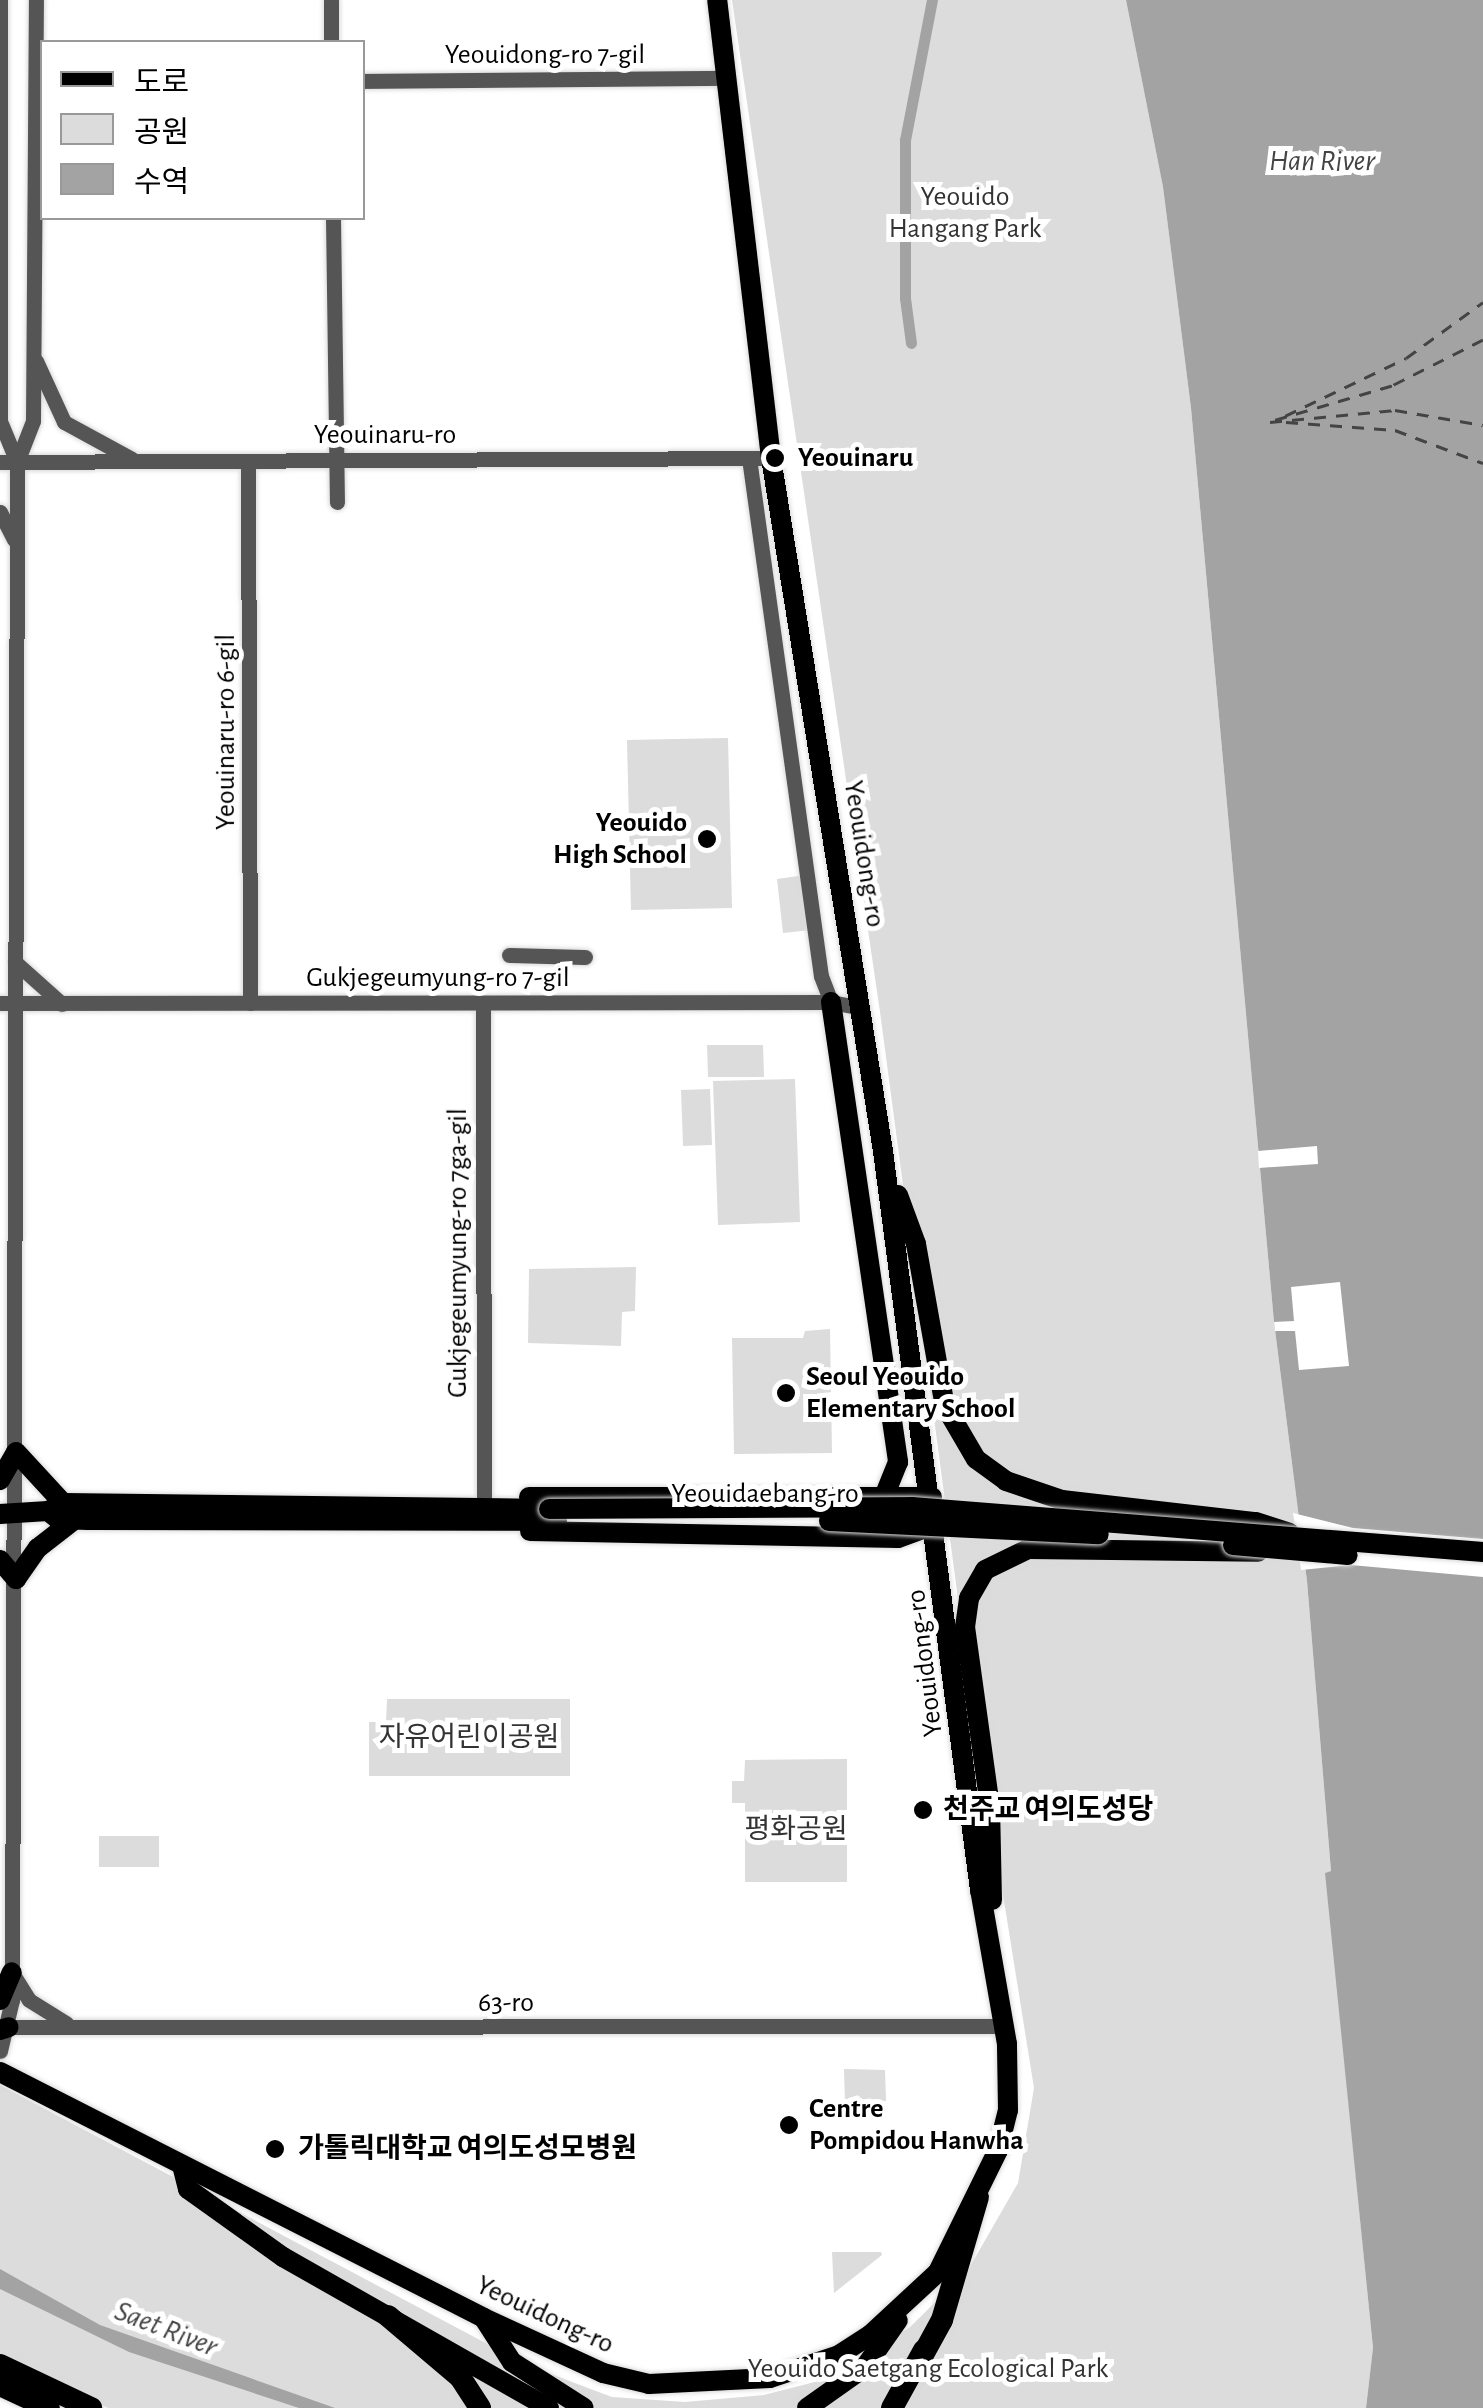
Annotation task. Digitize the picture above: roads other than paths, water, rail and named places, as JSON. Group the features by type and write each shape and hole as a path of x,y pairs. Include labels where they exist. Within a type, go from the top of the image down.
{"highway":[{"path":"892,2408 942,2320 978,2197"},
{"path":"918,2362 943,2304 938,2272"},
{"path":"388,2316 460,2377 480,2408"},
{"path":"0,2365 91,2408"},
{"path":"0,2385 49,2408"}],"main road":[{"name":"Yeouidong-ro","path":"0,2072 484,2318 626,2380 728,2384 839,2354 911,2301 938,2272 978,2197 1008,2110 1003,2026 883,1150 771,458 721,0"},
{"path":"831,1002 898,1462 884,1497"},
{"path":"883,1150 916,1244 939,1381 961,1438 1006,1482 1062,1500 1256,1522 1289,1542"},
{"path":"0,1480 16,1452 62,1511 16,1580 0,1560"},
{"path":"481,1512 932,1497"},
{"path":"460,1509 566,1537 898,1538 935,1524"},
{"name":"Yeouidaebang-ro","path":"8,1514 460,1509 553,1515"},
{"name":"Yeouidaebang-ro","path":"62,1511 481,1512 898,1522 1289,1542 1483,1566"},
{"path":"898,1538 940,1556"},
{"path":"992,1967 990,1807 965,1614 976,1583 1012,1554 1110,1547 1224,1555 1289,1542 1483,1552"},
{"path":"0,2000 12,1972"},
{"path":"182,2166 188,2189 223,2216 550,2408"},
{"path":"808,2408 865,2367 911,2301"},
{"path":"484,2318 496,2361 562,2408"},
{"path":"484,2318 512,2362 584,2408"}],"street":[{"path":"0,0 0,405 17,546 8,736 15,962 8,1004 15,1060 16,1452 8,1514 16,1580 6,1766 12,1972 0,2052"},
{"path":"8,462 33,422 36,0"},
{"path":"330,0 331,40"},
{"name":"Yeouidong-ro 7-gil","path":"365,81 727,78"},
{"path":"333,220 337,502"},
{"path":"34,357 64,422 136,461"},
{"path":"749,458 821,976 831,1002"},
{"name":"Yeouinaru-ro","path":"8,462 771,458"},
{"name":"Yeouinaru-ro 6-gil","path":"248,461 250,1004"},
{"path":"0,512 17,546"},
{"path":"510,955 585,957"},
{"path":"15,962 65,1006"},
{"name":"Gukjegeumyung-ro 7-gil","path":"8,1004 831,1002 861,1008"},
{"name":"Gukjegeumyung-ro 7ga-gil","path":"481,1512 483,1004"},
{"path":"0,1037 15,1060"},
{"path":"12,1972 29,2000 75,2026"},
{"name":"63-ro","path":"4,2029 1003,2026"}],"water":[{"name":"Han River","path":"1126,0 1483,0 1483,2408 1366,2408 1373,2348 1325,1873 1331,1871 1307,1581 1274,1322 1191,408 1163,187"},
{"path":"0,2269 100,2325 335,2408 299,2408 129,2352 0,2289"}],"waterway":[{"path":"911,343 905,298 905,140 932,0"}],"place":[{"name":"Yeouinaru","path":"775,458"},
{"name":"Yeouido High School","path":"707,839"},
{"name":"Seoul Yeouido Elementary School","path":"786,1393"},
{"name":"천주교 여의도성당","path":"923,1810"},
{"name":"Centre Pompidou Hanwha","path":"789,2125"},
{"name":"가톨릭대학교 여의도성모병원","path":"275,2149"}],"park label":[{"name":"Yeouido Hangang Park","path":"965,213"},
{"name":"자유어린이공원","path":"469,1738"},
{"name":"평화공원","path":"796,1830"},
{"name":"Yeouido Saetgang Ecological Park","path":"928,2369"}],"water label":[{"name":"Saet River","path":"166,2329"}]}
